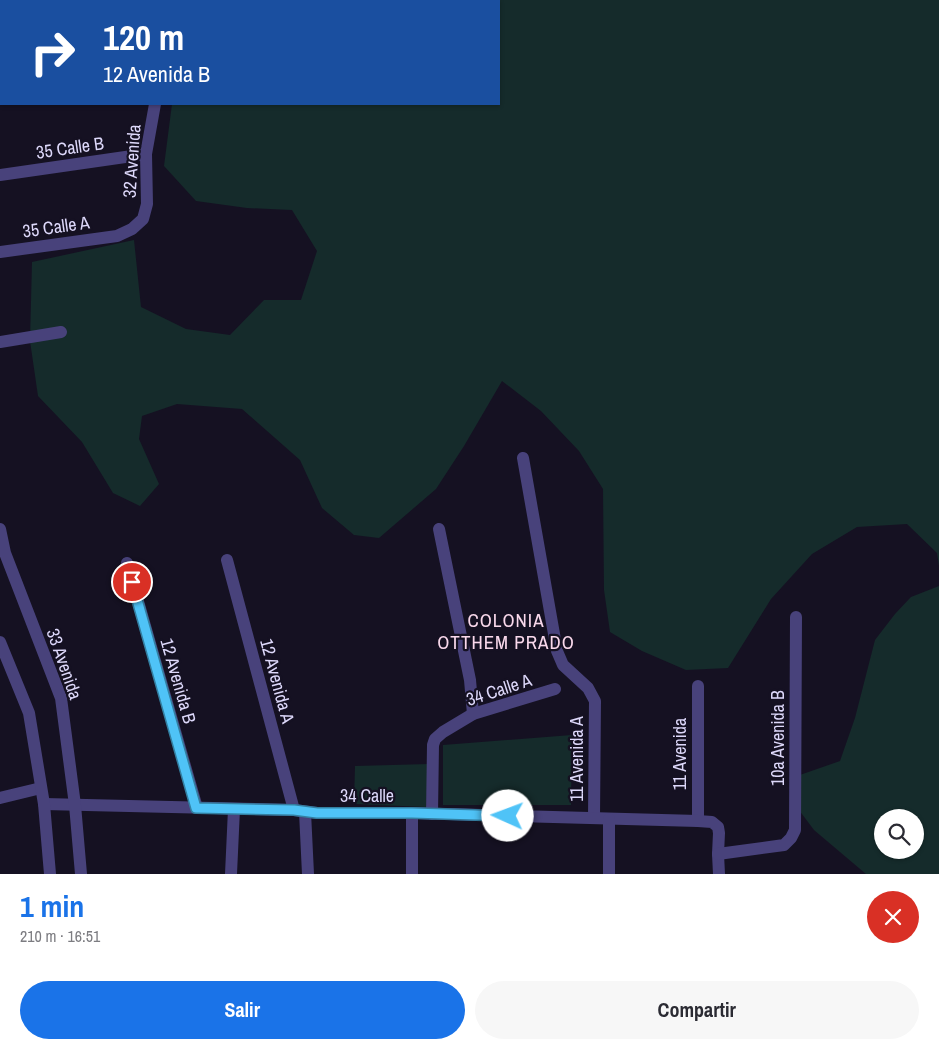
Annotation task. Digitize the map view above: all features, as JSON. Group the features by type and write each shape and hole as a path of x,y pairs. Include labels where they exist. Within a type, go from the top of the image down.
{"street":[{"name":"32 Avenida","path":"117,236 132,229 143,219 147,204 146,154 155,105"},
{"name":"35 Calle B","path":"0,175 146,154"},
{"name":"35 Calle A","path":"0,252 117,236"},
{"path":"0,342 60,332"},
{"name":"11 Avenida A","path":"523,458 557,651 563,665 588,688 595,701 594,818"},
{"path":"439,528 470,680 473,714"},
{"name":"33 Avenida","path":"0,529 5,553 61,698 75,805 81,874"},
{"name":"12 Avenida A","path":"227,560 299,811 308,874"},
{"name":"12 Avenida B","path":"127,563 196,808"},
{"name":"10a Avenida B","path":"718,854 784,845 796,830 796,617"},
{"path":"0,642 29,713 44,804 50,874"},
{"name":"11 Avenida","path":"698,686 698,821"},
{"name":"34 Calle A","path":"432,814 433,745 435,739 473,714 555,690"},
{"path":"0,798 41,788"},
{"name":"34 Calle","path":"44,804 317,813 412,813 712,822 718,827 718,854"},
{"path":"231,874 234,809"},
{"path":"412,813 412,874"},
{"path":"608,874 609,819"},
{"path":"718,854 719,874"}],"green space":[{"path":"500,0 939,0 939,566 937,553 907,524 857,527 812,554 771,599 728,668 686,670 642,651 610,632 604,590 603,489 579,451 541,411 502,381 436,489 379,538 354,535 322,508 300,460 242,409 177,404 142,416 139,439 159,484 140,506 113,493 82,442 38,396 30,341 32,262 134,240 141,307 186,329 230,335 264,300 301,300 317,251 292,210 247,208 196,201 164,166 172,105 500,105"},
{"path":"939,586 939,874 866,874 814,830 790,798 797,776 840,761 855,718 875,640 911,597"},
{"path":"572,735 571,805 443,805 443,745"},
{"path":"429,764 426,807 354,804 355,766"}],"district":[{"name":"COLONIA OTTHEM PRADO","path":"506,631"}],"route":[{"path":"132,582 196,808 294,810 317,813 508,816"}]}
